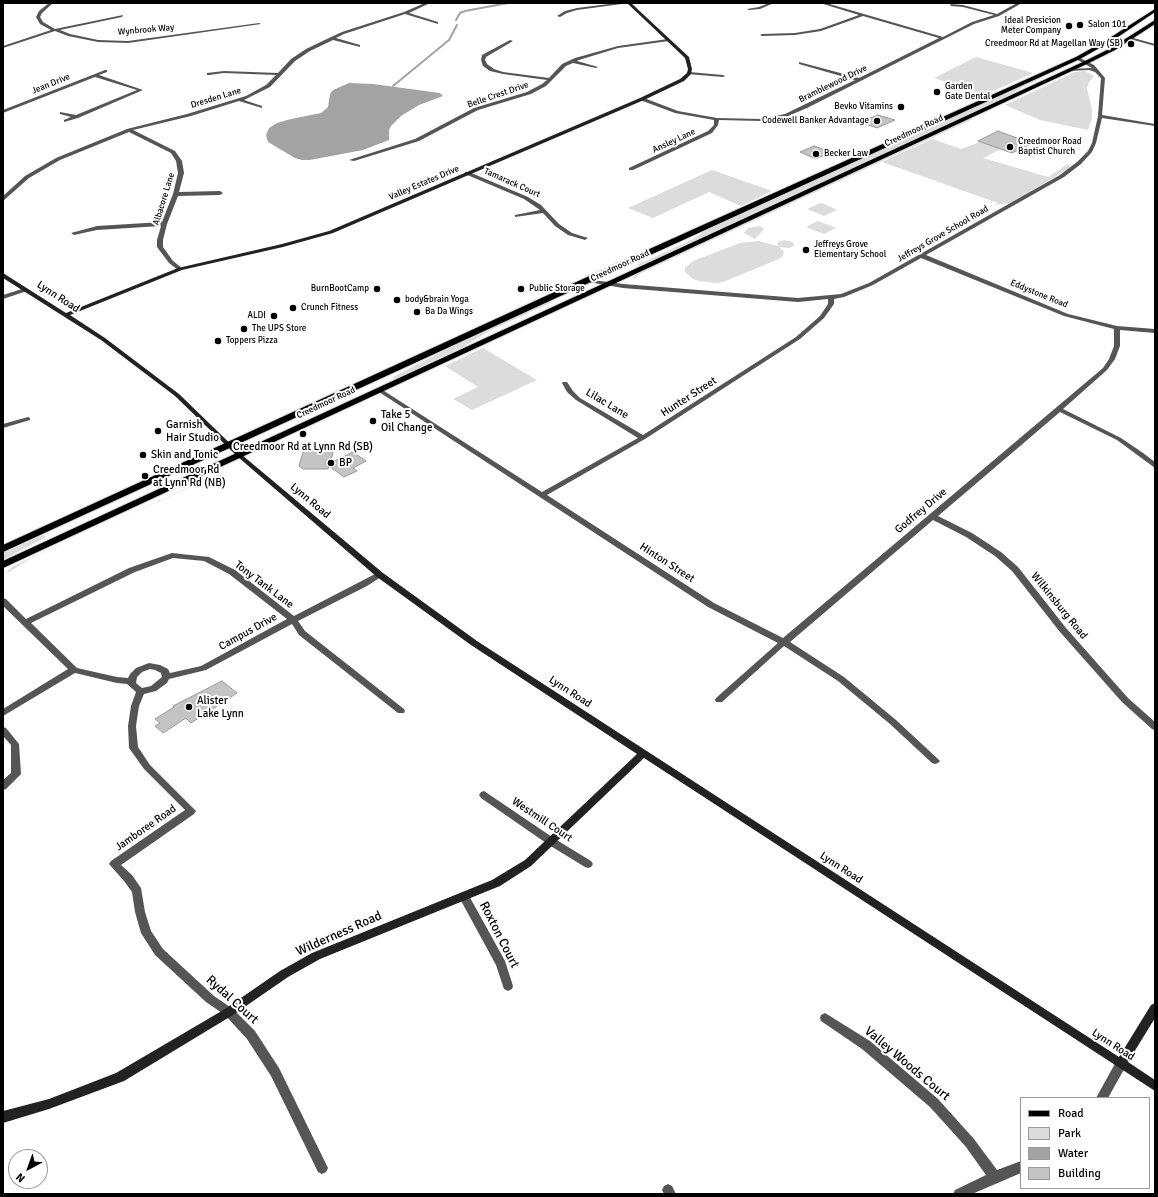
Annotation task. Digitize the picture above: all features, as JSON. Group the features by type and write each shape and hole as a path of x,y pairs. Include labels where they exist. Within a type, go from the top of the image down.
{"main road":[{"name":"Creedmoor Road","path":"3,550 588,280 1078,58 1110,40 1155,10"},
{"name":"Creedmoor Road","path":"3,565 1088,62 1133,37 1155,22"}],"street":[{"name":"Wynbrook Way","path":"51,3 40,12 38,17 41,23 55,30 82,39 128,42 259,24"},
{"name":"Dresden Lane","path":"3,199 27,177 76,152 129,130 240,100 264,89 299,55 332,38 428,3"},
{"path":"559,16 577,9 628,3 687,58 691,66 689,73 723,76"},
{"path":"749,9 760,8 772,3"},
{"path":"822,3 943,38"},
{"name":"Bramblewood Drive","path":"642,99 677,112 717,119 761,120 786,115 805,107 973,23 998,15 1020,3"},
{"path":"951,5 963,6 998,15"},
{"path":"405,12 437,23"},
{"path":"762,35 795,34 821,30 862,15"},
{"path":"3,47 55,30 122,16"},
{"path":"1133,37 1155,40"},
{"path":"1133,37 1155,45"},
{"path":"332,38 359,46"},
{"name":"Belle Crest Drive","path":"352,160 417,140 476,109 538,89 564,65 572,60 618,47 668,40"},
{"path":"511,41 484,56 483,60 485,65 492,70 503,73 550,79"},
{"name":"Jeffreys Grove School Road","path":"588,280 608,284 798,300 842,296 871,284 1062,176 1090,152 1094,143 1100,116 1103,78 1088,62 1078,58"},
{"path":"572,60 596,67"},
{"path":"801,63 859,80"},
{"path":"1069,70 1088,69 1097,71"},
{"name":"Jean Drive","path":"3,112 106,71"},
{"path":"208,74 224,72 278,74"},
{"name":"Valley Estates Drive","path":"64,315 180,269 317,236 642,99 673,85 689,73"},
{"path":"66,122 141,90 94,75"},
{"path":"240,100 260,107"},
{"path":"62,113 76,117"},
{"path":"1100,116 1155,125"},
{"name":"Ansley Lane","path":"631,169 710,132 716,125 717,119"},
{"name":"Albacore Lane","path":"129,130 164,147 180,161 181,172 176,194 164,224 160,240 160,247 163,253 180,269"},
{"name":"Tamarack Court","path":"468,173 526,198 540,206 557,225 570,234 585,238"},
{"path":"176,194 220,193"},
{"path":"517,216 544,211"},
{"path":"74,233 97,228 164,224"},
{"name":"Eddystone Road","path":"922,256 1066,315 1117,328 1155,331"},
{"name":"Lynn Road","path":"3,275 103,339 157,379 177,395 228,446 380,575 474,643 1155,1086"},
{"path":"3,297 25,290"},
{"name":"Hunter Street","path":"542,495 643,438 798,338 822,317 831,304 831,297"},
{"name":"Godfrey Drive","path":"719,700 784,642 1105,369 1112,359 1117,346 1117,328"},
{"name":"Lilac Lane","path":"565,383 570,392 578,399 643,438"},
{"name":"Hinton Street","path":"379,390 711,605 784,642 841,679 893,722 935,761"},
{"path":"1059,409 1119,438 1155,466"},
{"path":"3,426 28,419"},
{"name":"Wilkinsburg Road","path":"932,516 969,535 998,554 1015,569 1063,630 1125,700 1155,727"},
{"name":"Tony Tank Lane","path":"26,623 132,570 172,555 206,559 232,572 293,620 302,633 401,711"},
{"name":"Campus Drive","path":"141,691 153,689 159,686 166,677 203,668 380,575"},
{"path":"3,600 74,670 117,680 131,680"},
{"path":"141,691 133,687 131,680 136,672 149,666 162,669 166,677"},
{"path":"3,712 74,670"},
{"name":"Jamboree Road","path":"114,864 191,810 146,767 134,748 132,726 141,691"},
{"path":"3,730 16,744 16,774 3,786"},
{"name":"Wilderness Road","path":"3,1117 49,1104 120,1077 229,1012 284,974 316,956 496,883 528,863 644,754"},
{"name":"Westmill Court","path":"484,795 552,842 588,864"},
{"name":"Rydal Court","path":"114,864 128,878 137,891 140,912 146,933 159,952 210,999 229,1012 251,1036 274,1072 322,1168"},
{"name":"Roxton Court","path":"464,897 501,964 508,986"},
{"path":"1103,1097 1155,1008"},
{"name":"Valley Woods Court","path":"825,1018 866,1046 934,1103 970,1143 995,1176"},
{"path":"959,1194 995,1176 1020,1167"}],"green space":[{"path":"976,57 1033,73 983,94 934,78"},
{"path":"1056,71 1006,97 639,266 637,265 691,240 713,226"},
{"path":"1085,71 1094,76 1089,82 1087,89 1092,109 1092,118 1088,130 1040,120 1005,105 1075,72"},
{"path":"971,118 973,119 639,274 635,279 633,279 634,276 641,271"},
{"path":"932,139 961,149 980,142 1001,149 983,158 1048,177 1068,164 1071,167 1012,203 995,205 998,203 882,162"},
{"path":"712,170 772,191 741,206 709,192 653,218 628,208"},
{"path":"821,203 837,210 824,216 807,209"},
{"path":"818,221 836,228 824,234 806,227"},
{"path":"760,226 764,229 755,239 744,233 748,228"},
{"path":"784,240 793,242 794,246 789,248 779,247 784,252 783,256 779,259 723,282 716,283 699,281 693,279 685,272 685,268 693,261 740,243 758,241 778,246 778,242"},
{"path":"550,301 552,302 489,331 463,347 395,379 393,377 445,350"},
{"path":"483,348 537,380 472,410 453,399 478,387 445,366"},
{"path":"217,475 226,475 205,481 78,537"},
{"path":"43,535 46,537 3,560 3,553"},
{"path":"54,547 28,560 6,573 12,567"}],"water":[{"path":"349,83 373,84 440,93 443,96 419,105 401,116 389,130 389,140 363,150 310,160 302,160 295,158 268,142 266,135 269,128 277,123 321,113 328,107 330,94 333,90"}],"building":[{"name":"Codewell Banker Advantage","path":"878,115 895,120 877,128 860,122"},
{"name":"Creedmoor Road Baptist Church","path":"998,131 1033,143 1012,153 978,141"},
{"name":"Becker Law","path":"814,146 831,152 816,159 800,152"},
{"name":"BP","path":"304,449 334,449 330,463 353,452 366,461 353,468 357,471 344,477 329,466 328,469 303,469 299,466"},
{"name":"Alister Lake Lynn","path":"222,681 237,693 191,723 186,718 163,733 155,726 160,723 155,719 174,707 173,706"}],"waterway":[{"path":"456,20 460,13 465,11 508,3"},
{"path":"393,86 449,40 457,25"}],"place":[{"name":"Salon 101","path":"1080,25"},
{"name":"Ideal Presicion Meter Company","path":"1069,26"},
{"name":"Creedmoor Rd at Magellan Way (SB)","path":"1131,44"},
{"name":"Garden Gate Dental","path":"937,92"},
{"name":"Bevko Vitamins","path":"901,107"},
{"name":"Codewell Banker Advantage","path":"877,121"},
{"name":"Creedmoor Road Baptist Church","path":"1010,147"},
{"name":"Becker Law","path":"816,154"},
{"name":"Jeffreys Grove Elementary School","path":"806,250"},
{"name":"BurnBootCamp","path":"377,289"},
{"name":"Public Storage","path":"521,289"},
{"name":"body&brain Yoga","path":"397,300"},
{"name":"Crunch Fitness","path":"293,308"},
{"name":"Ba Da Wings","path":"417,312"},
{"name":"ALDI","path":"274,316"},
{"name":"The UPS Store","path":"244,329"},
{"name":"Toppers Pizza","path":"218,341"},
{"name":"Take 5 Oil Change","path":"373,421"},
{"name":"Garnish Hair Studio","path":"158,431"},
{"name":"Creedmoor Rd at Lynn Rd (SB)","path":"303,434"},
{"name":"Skin and Tonic","path":"143,455"},
{"name":"BP","path":"331,463"},
{"name":"Creedmoor Rd at Lynn Rd (NB)","path":"145,476"},
{"name":"Alister Lake Lynn","path":"189,707"}]}
